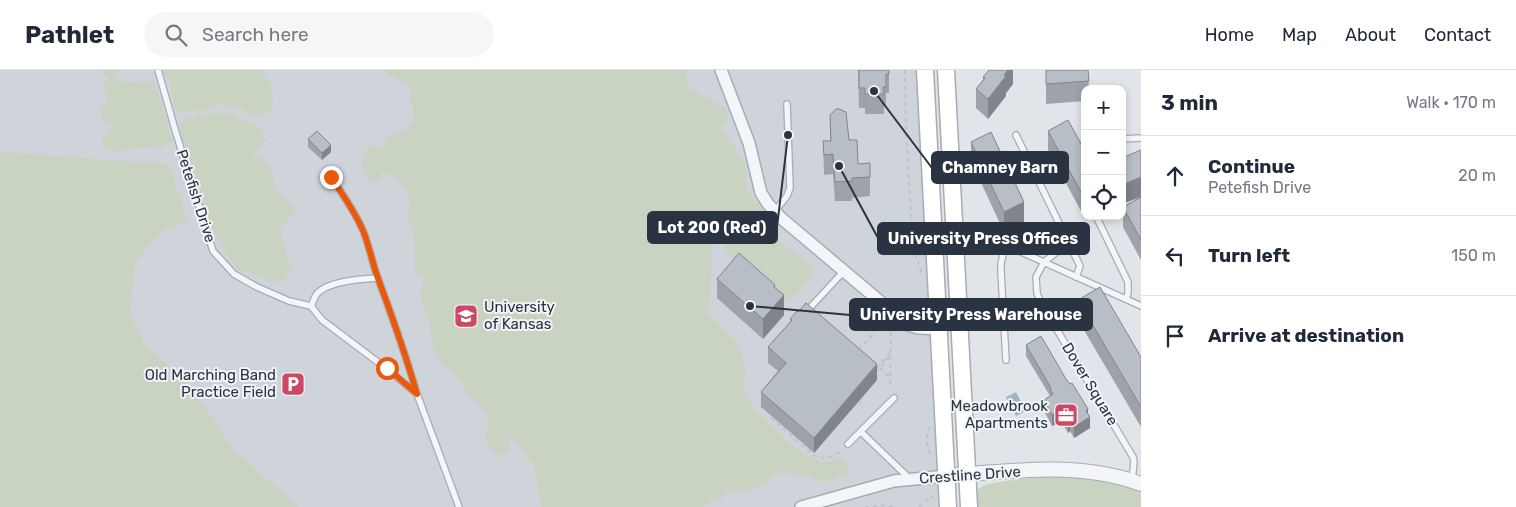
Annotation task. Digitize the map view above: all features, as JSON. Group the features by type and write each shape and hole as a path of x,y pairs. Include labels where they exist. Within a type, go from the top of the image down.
{"main road":[{"path":"925,70 948,507"},
{"path":"946,70 969,507"}],"street":[{"path":"722,70 749,143 761,193 768,204 844,271 893,320 918,328 939,329"},
{"name":"Crestline Drive","path":"801,507 813,506 894,482 967,474 1067,470 1102,473 1136,482"}],"lane":[{"name":"Petefish Drive","path":"158,70 213,251 234,274 257,287 289,301 311,306"},
{"path":"775,211 787,196 790,188 787,104"},
{"path":"1016,135 1080,266 1076,276"},
{"path":"1126,139 1141,138"},
{"path":"331,177 352,207 363,232 409,364 417,394 459,507"},
{"path":"1098,220 1128,282 1126,299"},
{"path":"1044,262 1058,251 1066,236"},
{"path":"934,237 984,237 1141,306"},
{"path":"1005,245 1001,272 1006,360"},
{"name":"Dover Square","path":"1044,262 1036,276 1039,298 1133,457 1136,482"},
{"path":"804,313 844,271"},
{"path":"378,278 350,280 326,288 316,294 311,306 322,320 387,368 417,394"},
{"path":"848,444 894,398"},
{"path":"861,432 910,479"}],"path":[{"path":"905,70 906,133 912,228 915,253 922,276"},
{"path":"852,354 865,343 886,319 893,320 890,384"},
{"path":"890,352 873,374 890,357"},
{"path":"880,368 890,377"},
{"path":"858,402 862,405"},
{"path":"771,418 813,455 828,458 840,452"},
{"path":"930,426 926,433 928,450 932,460"},
{"path":"919,507 931,496 934,496"},
{"path":"865,507 880,505 894,507"}],"shaded area":[{"name":"University of Kansas","path":"0,70 919,70 942,507 0,507"}],"green space":[{"path":"102,70 121,70 113,75 121,81 154,81 173,142 157,147 113,152 102,145 102,138 108,134 108,130 114,127 111,123 103,121 99,109 106,103 107,93 101,90 109,78 103,75"},
{"path":"164,70 262,70 273,90 272,106 269,113 260,116 248,114 242,106 228,107 223,104 217,105 210,110 177,112 172,98 170,81 165,76"},
{"path":"387,70 684,70 690,89 726,108 728,121 721,127 745,163 747,190 767,216 765,223 780,242 814,268 809,280 802,289 783,303 733,260 725,248 729,232 726,230 712,248 710,299 706,314 726,331 738,347 746,368 743,389 757,411 768,423 793,445 817,460 829,462 841,457 852,473 824,482 813,477 797,474 776,473 768,483 758,488 734,491 701,507 541,507 534,463 510,436 508,451 501,456 490,449 485,438 488,427 487,414 467,393 454,374 443,365 432,345 430,322 419,294 425,278 415,273 414,230 406,216 410,204 407,193 396,179 386,173 381,172 381,177 377,181 371,182 364,169 363,161 368,147 383,146 389,136 408,129 414,120 409,84 388,75"},
{"path":"232,113 238,119 256,123 266,139 261,148 251,153 263,157 263,161 268,163 277,191 290,202 296,211 280,229 287,258 293,271 286,278 278,282 264,280 254,274 238,269 222,246 206,213 179,124 197,115"},
{"path":"0,152 169,164 188,222 160,232 135,263 130,314 144,344 196,393 232,449 299,507 0,507"},
{"path":"1050,476 1089,478 1114,482 1141,490 1141,507 976,507 976,492 983,486 1013,480"}],"water":[{"path":"1016,392 1026,411 1016,416 1006,397"}],"building":[{"path":"859,70 889,70 889,74 886,74 886,87 883,87 884,94 865,94 865,88 859,88"},
{"path":"989,70 1008,70 1004,75 1006,76 988,99 976,89"},
{"path":"1046,70 1088,70 1089,81 1046,84"},
{"path":"836,109 846,112 849,140 857,140 858,164 870,163 870,177 852,178 852,181 835,182 833,154 824,155 823,141 831,141 830,115"},
{"path":"1068,120 1081,144 1081,192 1048,131"},
{"path":"317,131 331,145 322,153 308,139"},
{"path":"991,132 1024,202 1004,212 971,142"},
{"path":"1141,150 1141,177 1126,183 1126,175 1126,156"},
{"path":"1141,197 1141,240 1126,212 1126,205"},
{"path":"739,253 784,295 763,319 717,279"},
{"path":"1100,287 1141,357 1141,407 1078,300"},
{"path":"806,303 877,364 814,438 761,392 786,363 768,347 792,320 790,319"},
{"path":"1041,336 1066,379 1070,384 1072,383 1088,409 1086,411 1090,417 1074,427 1070,421 1068,422 1061,410 1052,415 1044,400 1053,394 1026,345"}],"place":[{"name":"Chamney Barn","path":"874,91"},
{"name":"Lot 200 (Red)","path":"788,135"},
{"name":"University Press Offices","path":"839,166"},
{"name":"University Press Warehouse","path":"750,306"},
{"name":"University of Kansas","path":"466,316"},
{"name":"Old Marching Band Practice Field","path":"293,384"},
{"name":"Meadowbrook Apartments","path":"1066,415"}],"route":[{"path":"331,177 352,207 363,232 409,364 417,394 387,368"}]}
